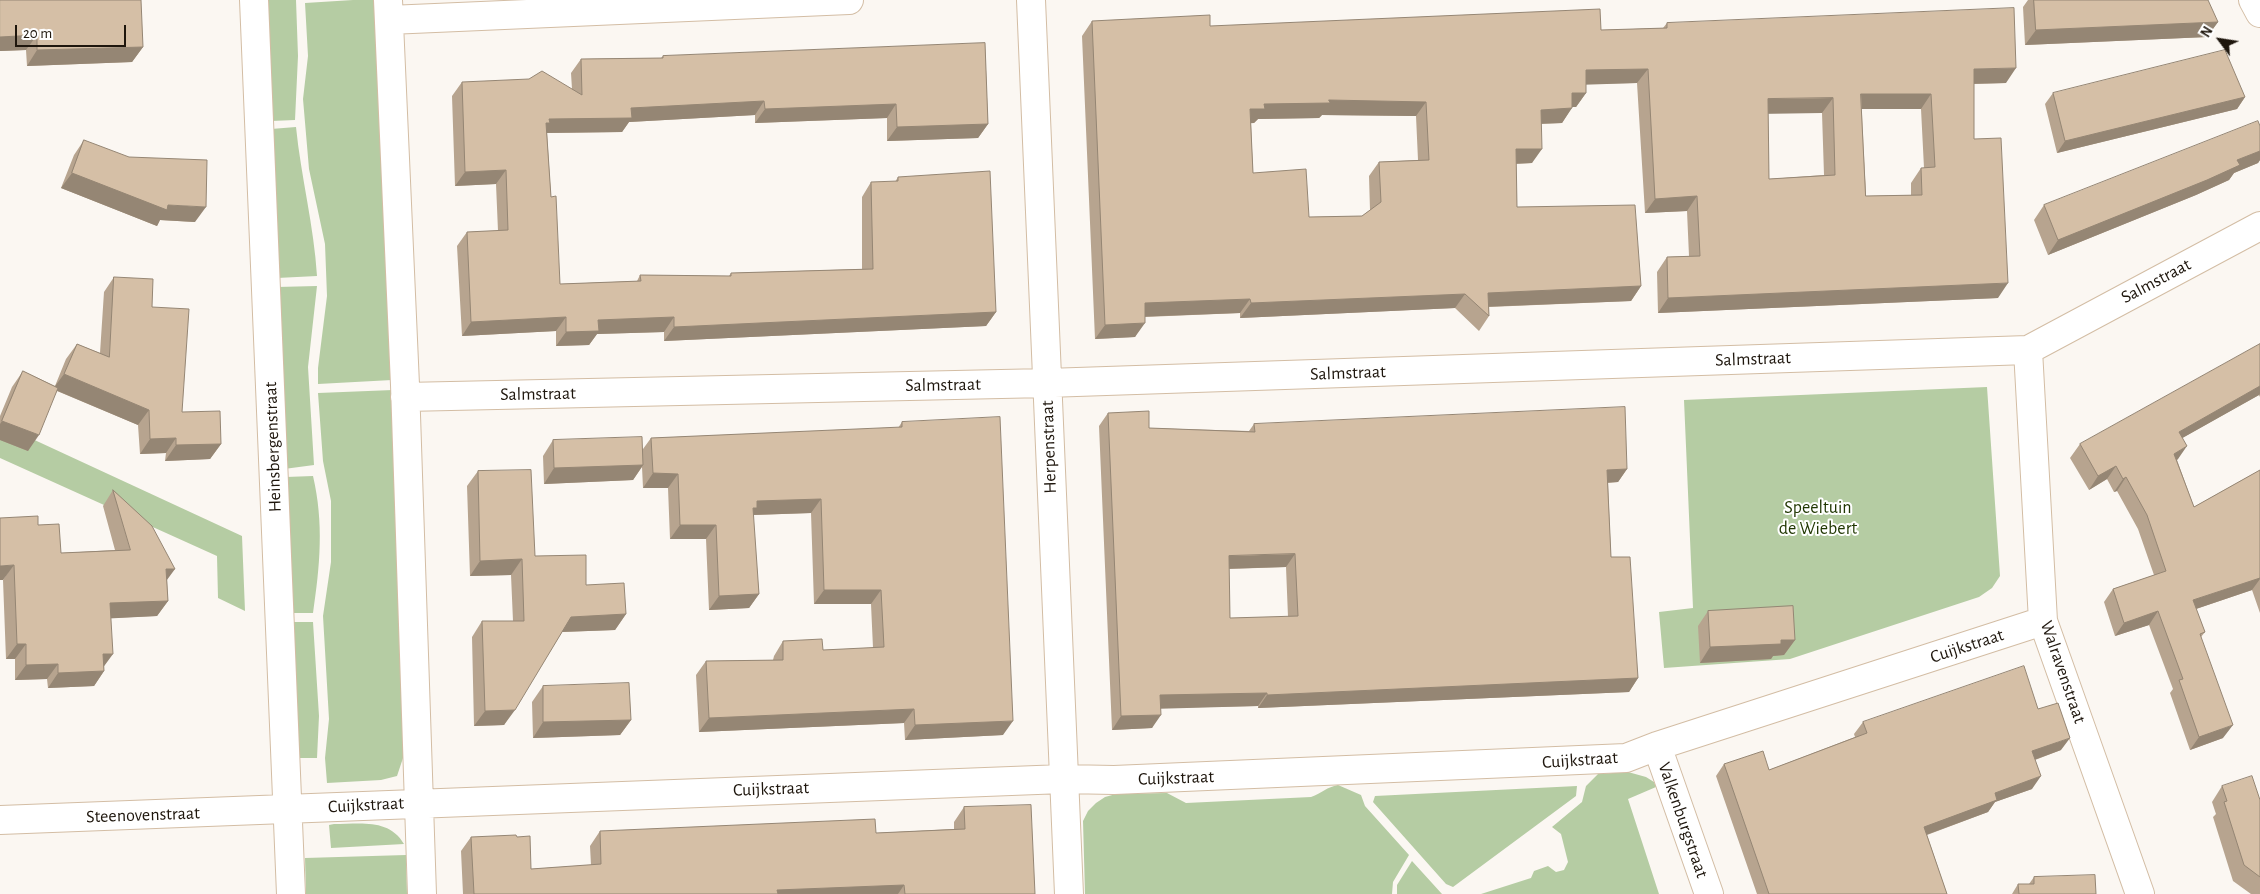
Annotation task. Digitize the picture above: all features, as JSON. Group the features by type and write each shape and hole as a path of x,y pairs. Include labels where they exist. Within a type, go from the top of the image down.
{"street":[{"name":"Heinsbergenstraat","path":"254,0 291,894"},
{"path":"422,894 405,397 388,10 849,0"},
{"name":"Herpenstraat","path":"1031,0 1069,894"},
{"path":"2253,0 2260,13"},
{"name":"Salmstraat","path":"405,397 1047,383 2028,350 2260,226"},
{"name":"Walravenstraat","path":"2028,350 2043,621 2140,894"},
{"name":"Cuijkstraat","path":"287,809 420,802 1063,778 1114,780 1579,762 1626,758 1657,746 2043,621"},
{"name":"Valkenburgstraat","path":"1657,746 1709,894"},
{"name":"Steenovenstraat","path":"0,820 287,809"}],"green space":[{"path":"265,0 296,0 298,56 295,120 271,121"},
{"path":"375,0 392,380 318,384 318,368 327,296 325,244 309,169 303,99 308,56 305,3"},
{"path":"296,127 317,276 277,278 271,129"},
{"path":"317,286 308,367 314,465 284,469 277,287"},
{"name":"Speeltuin de Wiebert","path":"1987,387 2000,576 1992,588 1979,597 1790,659 1664,668 1659,612 1693,608 1684,400"},
{"path":"393,390 404,755 397,776 381,780 327,783 325,758 329,719 323,616 331,562 331,501 323,461 318,393"},
{"path":"0,424 242,536 245,611 218,598 217,556 0,458"},
{"path":"313,476 319,511 320,544 313,613 291,613 286,477"},
{"path":"291,622 313,622 319,716 317,758 296,758"},
{"path":"1628,772 1646,777 1654,782 1656,787 1628,799 1659,894 1481,894 1531,878 1534,871 1548,866 1556,872 1564,870 1568,862 1561,834 1552,827 1582,802 1586,786 1598,774"},
{"path":"1338,785 1361,795 1365,806 1409,855 1393,882 1392,894 1085,894 1083,821 1088,811 1105,797 1116,794 1167,793 1186,803 1311,797"},
{"path":"1577,786 1576,796 1453,887 1446,884 1373,802 1375,796"},
{"path":"364,823 382,826 398,836 404,844 331,848 329,825"},
{"path":"406,855 407,894 306,894 305,858"},
{"path":"1412,861 1442,894 1397,894 1397,885"}],"building":[{"path":"0,0 141,0 143,47 37,50 37,35 0,37"},
{"path":"2034,0 2208,0 2218,22 2036,30"},
{"path":"2014,8 2016,68 1974,69 1974,139 2001,138 2008,283 1668,298 1667,257 1700,256 1697,196 1655,199 1648,69 1586,70 1586,93 1572,93 1572,108 1541,110 1542,149 1516,149 1517,207 1635,205 1641,286 1488,293 1489,316 1465,294 1251,303 1250,299 1145,303 1145,323 1105,325 1092,21 1210,15 1210,26 1600,9 1601,30 1667,28 1667,23","holes":["1861,94 1931,94 1935,167 1921,168 1922,195 1866,196","1833,98 1835,175 1769,179 1768,99","1329,100 1426,102 1429,160 1379,162 1381,202 1362,216 1309,217 1306,169 1253,173 1250,109 1265,109 1264,104 1330,103"]},
{"path":"985,43 988,124 897,127 896,104 765,109 764,101 631,108 632,118 549,119 550,123 546,123 551,197 556,196 560,284 641,281 640,275 731,276 731,273 873,269 871,182 898,181 898,177 990,171 996,312 674,327 674,317 598,320 599,331 566,332 566,317 471,322 467,232 508,230 506,170 465,172 462,82 529,79 542,71 582,95 581,59 663,58 663,56"},
{"path":"2225,50 2245,97 2065,141 2053,93"},
{"path":"2258,121 2260,126 2260,151 2237,160 2240,165 2058,240 2044,205"},
{"path":"84,140 129,157 207,160 206,207 168,205 167,210 72,173"},
{"path":"114,277 153,279 152,307 189,309 182,412 220,411 221,444 176,445 176,438 150,439 149,410 64,374 77,344 109,357"},
{"path":"2260,344 2260,386 2179,432 2187,446 2174,454 2194,507 2260,470 2260,578 2193,600 2205,632 2200,634 2233,725 2199,737 2179,680 2183,679 2158,611 2124,623 2113,589 2166,571 2147,515 2126,477 2123,479 2116,466 2098,476 2080,444"},
{"path":"23,371 58,388 39,435 2,421"},
{"path":"1625,407 1627,469 1607,470 1611,557 1630,557 1638,678 1267,695 1267,693 1160,695 1161,715 1121,716 1108,413 1149,411 1149,428 1255,432 1254,424","holes":["1295,554 1298,616 1230,618 1229,556"]},
{"path":"1000,417 1013,721 915,725 914,709 709,718 706,661 783,660 783,641 822,639 823,650 884,647 881,590 824,590 821,499 757,501 757,508 753,508 759,594 719,596 716,525 680,525 678,474 653,473 651,438 902,427 902,422"},
{"path":"642,437 643,465 554,468 553,440"},
{"path":"531,470 535,556 586,555 586,585 624,583 626,614 571,617 515,710 485,711 482,621 524,621 522,559 480,561 478,471"},
{"path":"113,490 152,526 175,569 166,569 168,601 110,603 113,654 103,654 104,671 58,673 58,664 26,665 26,644 17,644 14,565 0,566 0,518 38,516 38,525 59,524 61,553 130,550"},
{"path":"1793,606 1795,640 1781,640 1781,644 1710,647 1708,611"},
{"path":"2024,666 2038,709 2058,703 2070,738 2032,751 2041,776 1995,793 1997,800 1924,827 1947,894 1769,894 1724,764 1763,751 1769,770 1867,733 1863,722"},
{"path":"629,683 631,720 543,722 543,686"},
{"path":"2252,776 2260,800 2260,877 2244,865 2224,802 2227,801 2222,786"},
{"path":"1031,805 1035,894 905,894 904,885 777,890 778,894 474,894 471,837 530,836 531,869 601,864 600,831 875,819 876,833 965,829 964,807"},
{"path":"2095,875 2096,894 2019,894 2018,884 2034,884 2034,877"}]}
